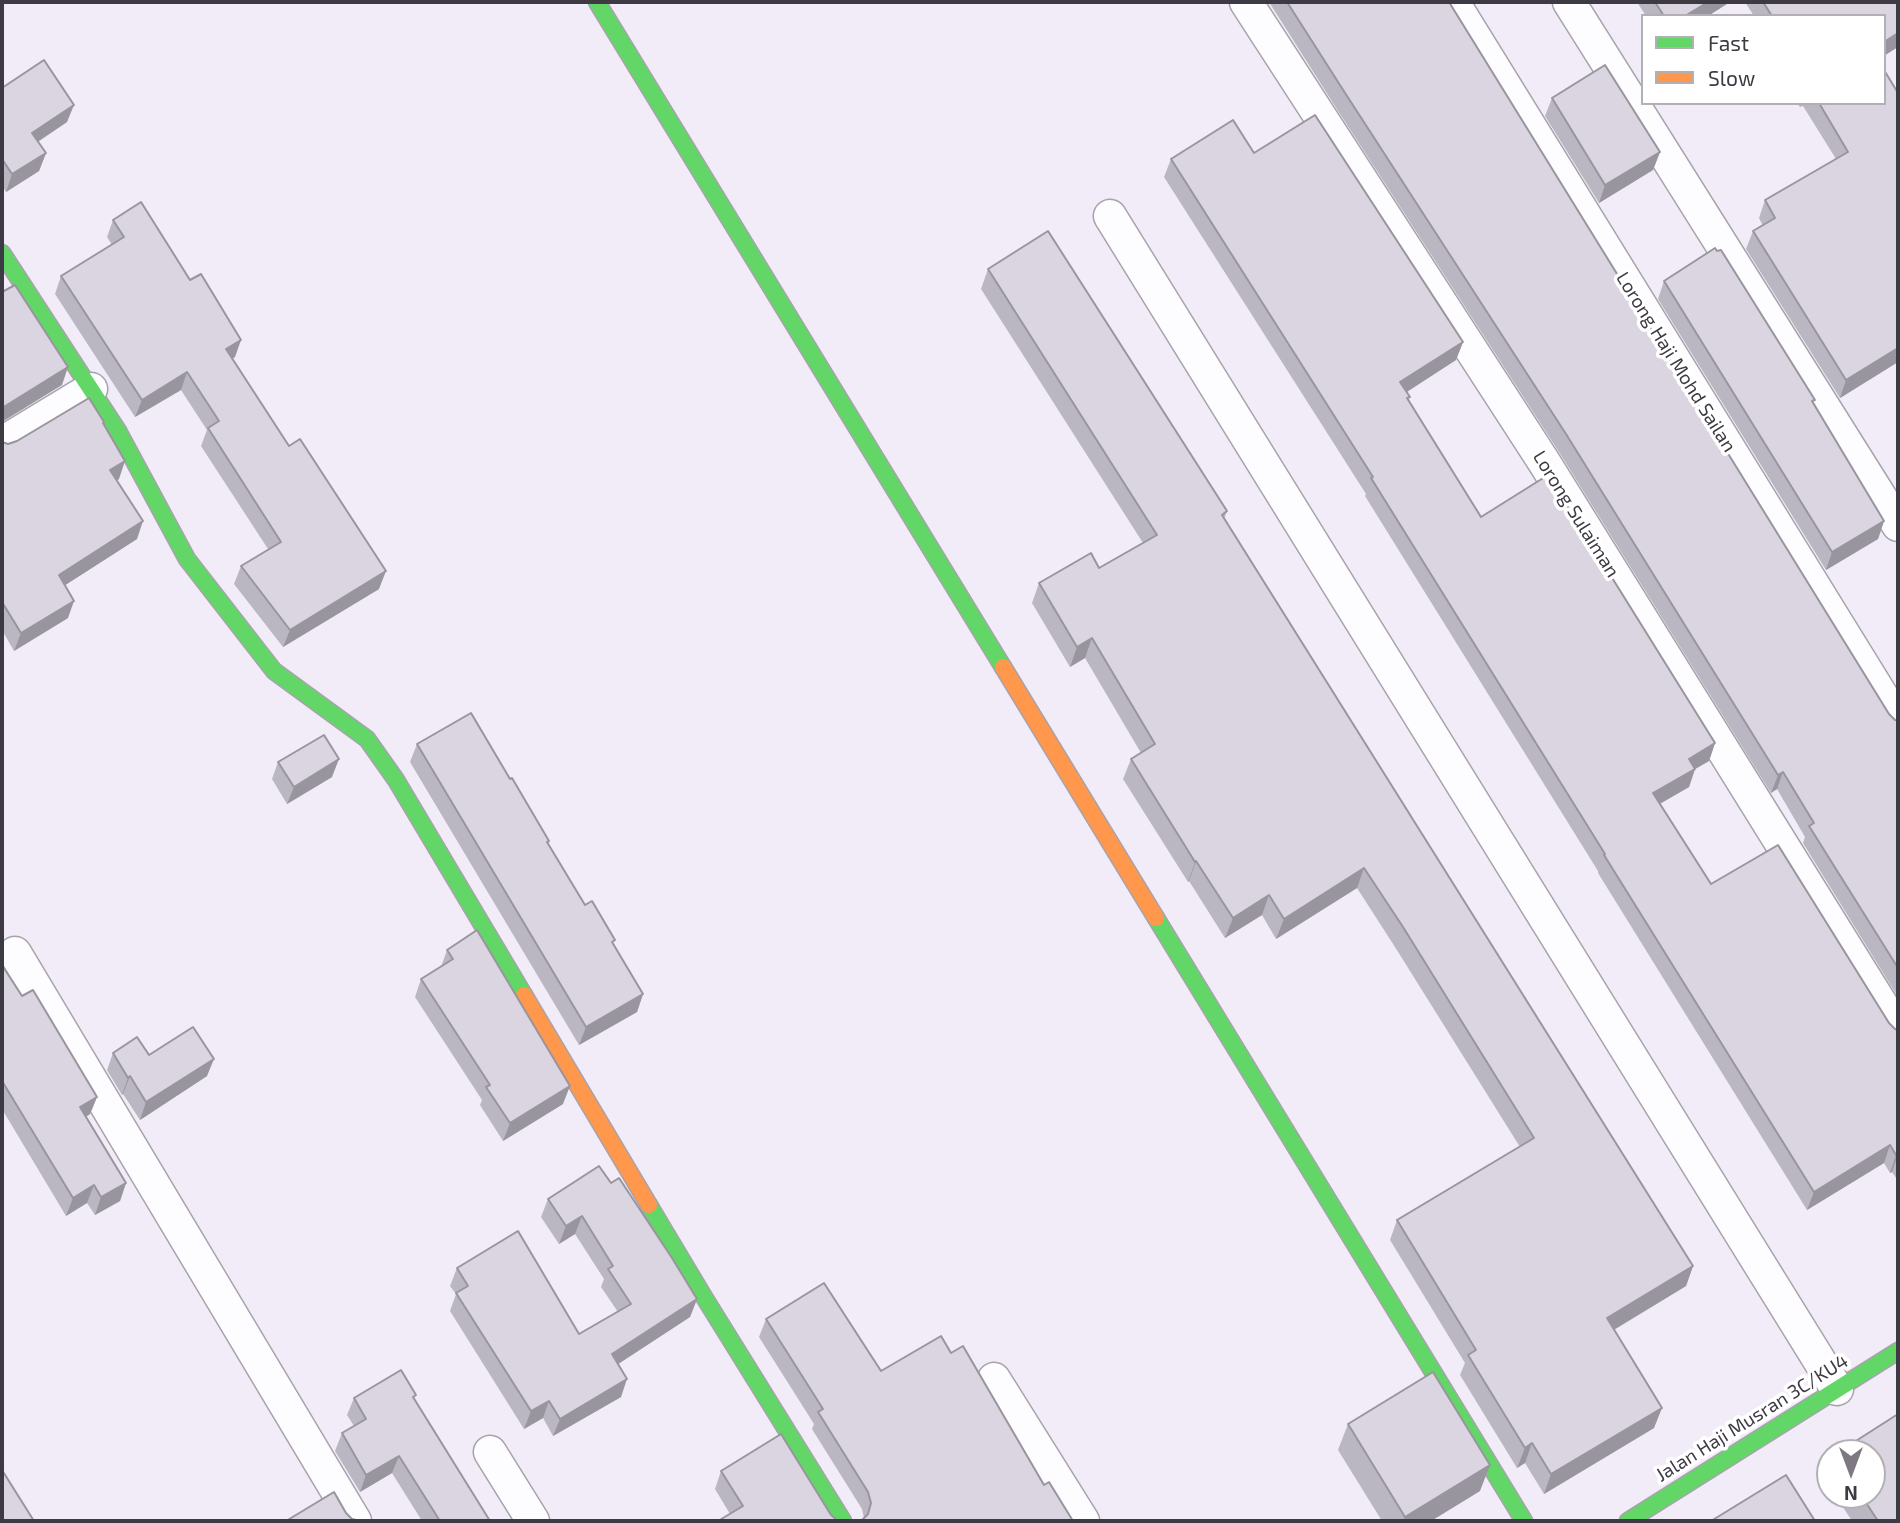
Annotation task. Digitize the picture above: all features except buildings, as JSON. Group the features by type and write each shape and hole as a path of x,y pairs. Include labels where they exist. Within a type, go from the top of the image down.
{"street":[{"path":"597,2 1524,1521"},
{"name":"Lorong Sulaiman","path":"1246,2 1544,462 1898,1031"},
{"name":"Lorong Haji Mohd Sailan","path":"1453,2 1898,722"},
{"path":"1569,2 1898,525"},
{"path":"1110,216 1837,1389"},
{"path":"2,253 118,431 187,559 274,671 367,739 396,780 704,1297 843,1521"},
{"path":"2,443 91,389"},
{"path":"15,953 355,1521"},
{"name":"Jalan Haji Musran 3C/KU4","path":"1628,1521 1898,1351"},
{"path":"994,1378 1083,1521"},
{"path":"490,1452 533,1521"}],"traffic: fast":[{"path":"597,2 1003,667"},
{"path":"2,253 118,431 187,559 274,671 367,739 396,780 524,995"},
{"path":"1156,918 1524,1521"},
{"path":"649,1205 843,1521"},
{"path":"1628,1521 1898,1351"}],"traffic: slow":[{"path":"1003,667 1156,918"},
{"path":"524,995 649,1205"}]}
